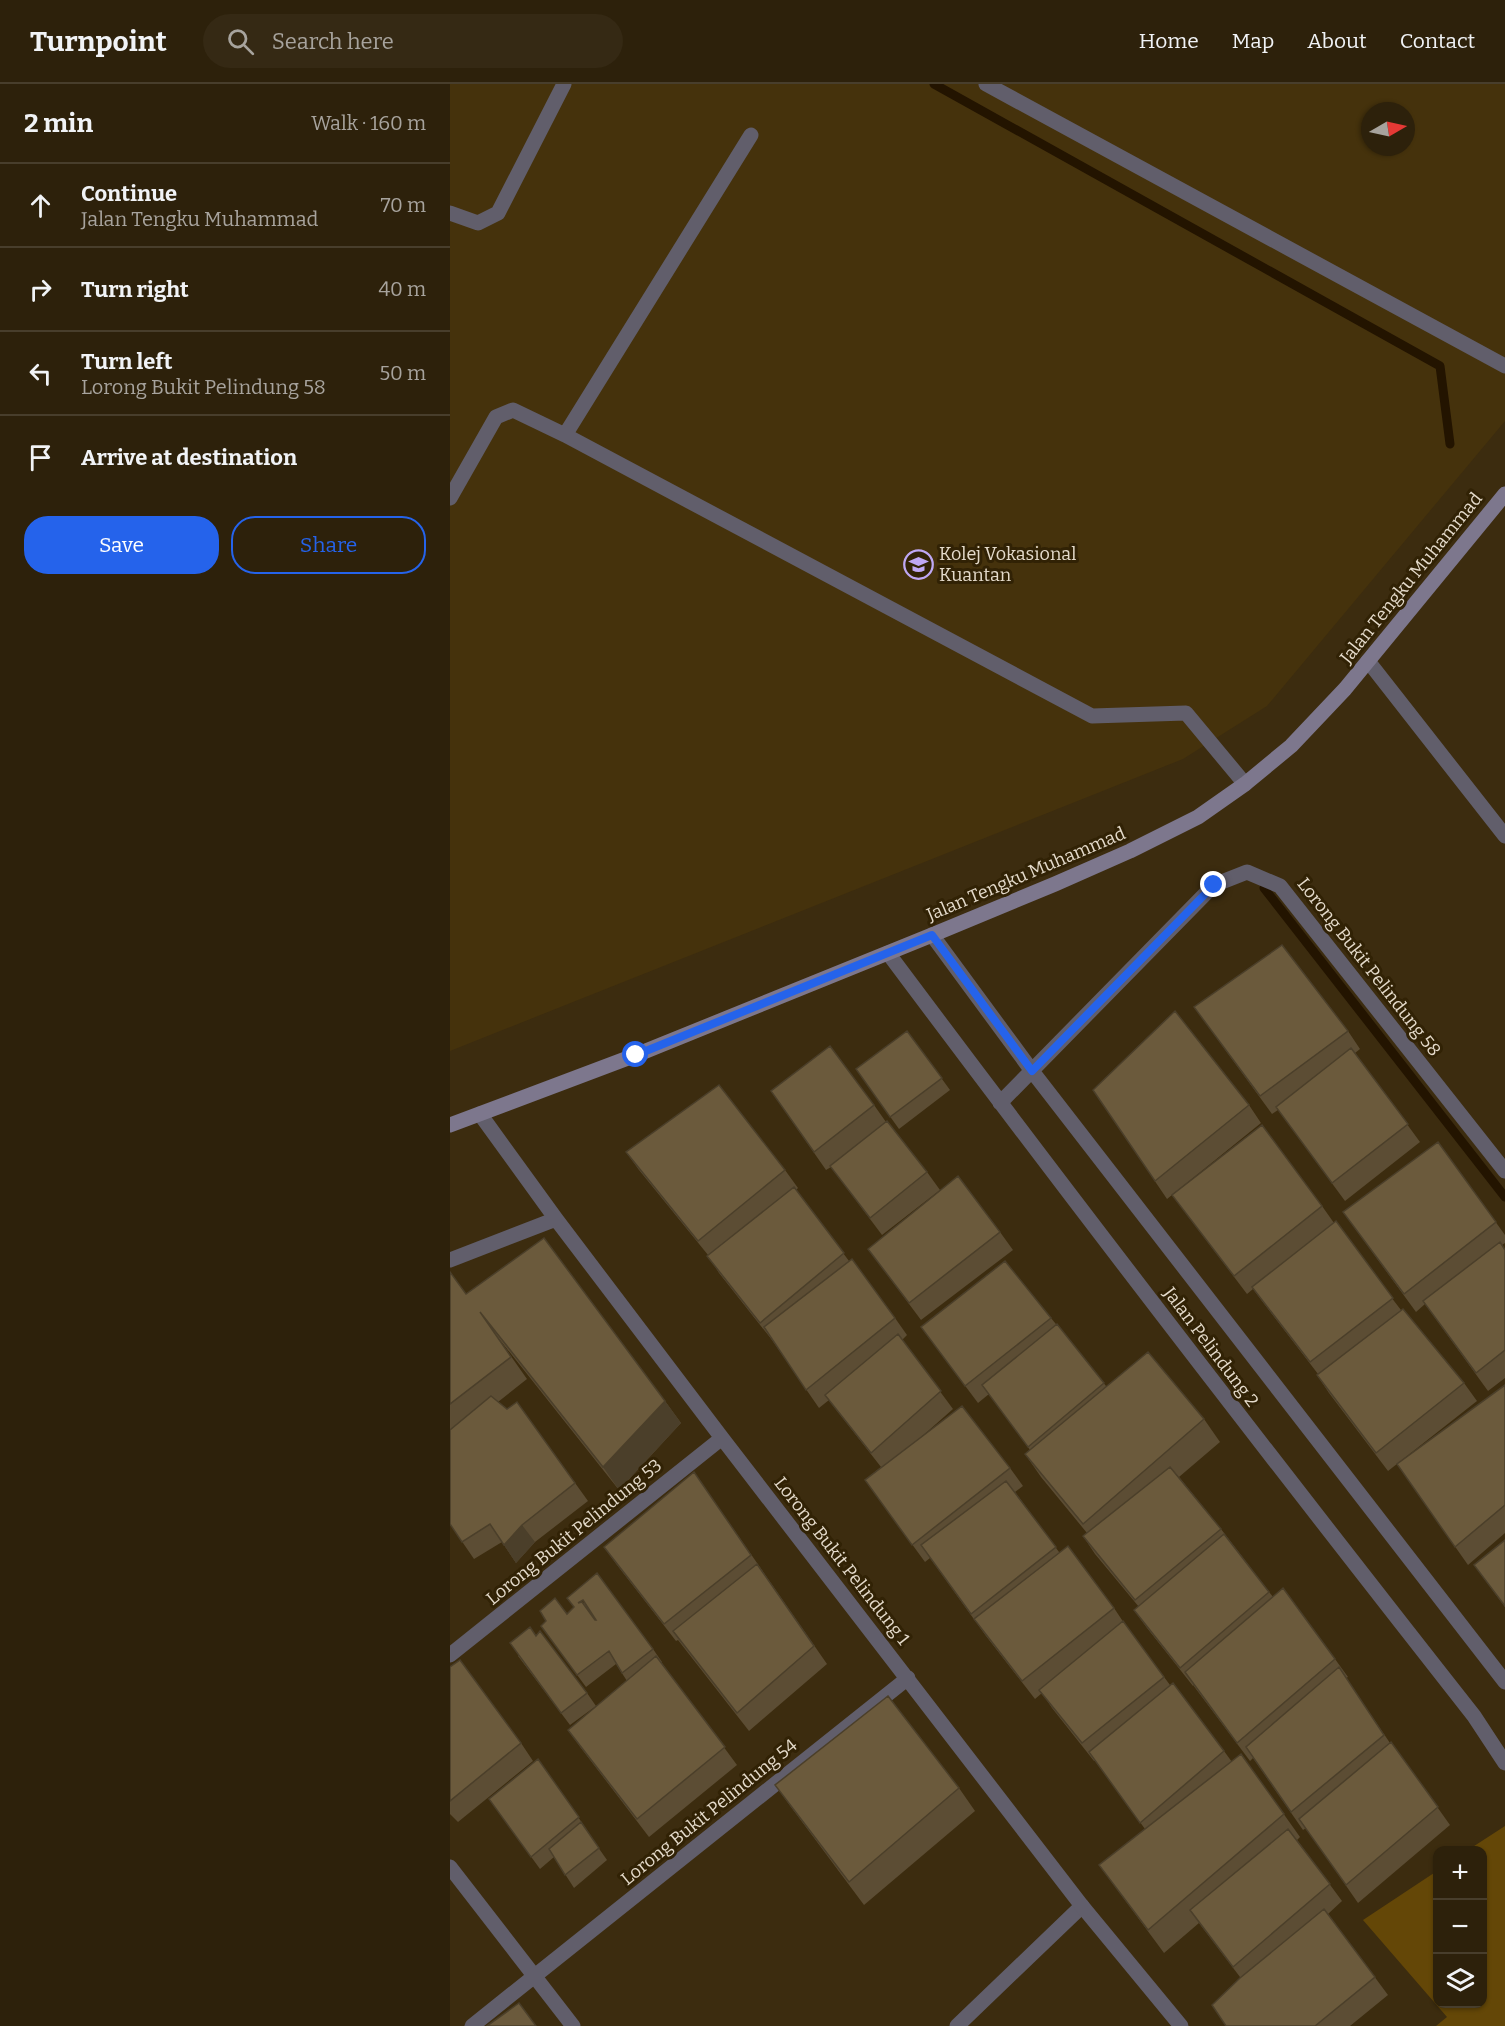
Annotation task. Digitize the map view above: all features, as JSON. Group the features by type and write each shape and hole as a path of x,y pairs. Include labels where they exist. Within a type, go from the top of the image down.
{"main road":[{"name":"Jalan Tengku Muhammad","path":"450,1125 636,1055 932,935 1130,851 1198,817 1245,784 1291,746 1345,689 1505,494"}],"street":[{"path":"450,213 478,223 498,213 564,84"},
{"path":"986,84 1505,366"},
{"path":"565,435 751,135"},
{"path":"450,498 496,417 513,411 565,435 1092,716 1186,713 1245,784"},
{"path":"1368,661 1505,836"},
{"name":"Lorong Bukit Pelindung 58","path":"1000,1103 1214,885 1247,872 1280,886 1505,1171"},
{"path":"932,935 1032,1071 1505,1682"},
{"name":"Jalan Pelindung 2","path":"888,953 1245,1424 1474,1716 1505,1763"},
{"name":"Lorong Bukit Pelindung 1","path":"480,1114 556,1219 722,1438 1082,1906 1181,2026"},
{"path":"450,1260 556,1219"},
{"name":"Lorong Bukit Pelindung 53","path":"450,1655 722,1438"},
{"name":"Lorong Bukit Pelindung 54","path":"472,2026 908,1678"},
{"path":"450,1867 573,2026"},
{"path":"957,2026 1082,1906"}],"shaded area":[{"name":"Kolej Vokasional Kuantan","path":"450,84 1505,84 1505,421 1267,706 1183,759 450,1051"},
{"path":"1505,1826 1505,2026 1436,2026 1447,2017 1439,2008 1487,2008 1487,1846 1474,1846"},
{"path":"1433,1874 1433,2001 1363,1920"}],"building":[{"path":"1282,945 1348,1031 1260,1096 1194,1007"},
{"path":"1175,1011 1249,1105 1155,1181 1093,1090"},
{"path":"907,1031 942,1078 890,1117 856,1069"},
{"path":"830,1046 874,1105 814,1152 771,1091"},
{"path":"1351,1048 1408,1124 1332,1183 1276,1107"},
{"path":"719,1085 785,1170 698,1241 626,1152"},
{"path":"887,1121 927,1172 870,1218 830,1166"},
{"path":"1262,1125 1322,1206 1234,1276 1172,1195"},
{"path":"1438,1142 1496,1222 1404,1294 1343,1212"},
{"path":"958,1176 1000,1232 909,1303 868,1249"},
{"path":"794,1187 844,1253 760,1323 707,1256"},
{"path":"1336,1221 1393,1298 1310,1362 1252,1287"},
{"path":"544,1238 665,1401 603,1467 480,1312 511,1357 450,1404 450,1272 466,1294"},
{"path":"1500,1242 1505,1250 1505,1350 1476,1373 1423,1301"},
{"path":"852,1259 895,1318 806,1390 764,1327"},
{"path":"1005,1261 1051,1318 965,1386 921,1327"},
{"path":"1403,1309 1464,1383 1376,1453 1317,1375"},
{"path":"1057,1324 1104,1383 1028,1447 982,1385"},
{"path":"898,1334 941,1391 871,1453 825,1395"},
{"path":"1148,1352 1204,1419 1083,1524 1025,1454"},
{"path":"1505,1385 1505,1505 1455,1547 1397,1464"},
{"path":"491,1396 507,1409 517,1402 575,1483 522,1525 504,1545 490,1524 462,1542 450,1524 450,1430"},
{"path":"962,1406 1010,1468 912,1545 865,1480"},
{"path":"1170,1467 1221,1529 1135,1600 1083,1536"},
{"path":"694,1472 751,1555 664,1624 604,1547"},
{"path":"1006,1481 1056,1547 971,1614 921,1545"},
{"path":"1224,1534 1269,1592 1180,1668 1134,1610"},
{"path":"1505,1540 1505,1606 1474,1565"},
{"path":"1068,1546 1114,1608 1022,1681 974,1619"},
{"path":"757,1564 814,1646 737,1713 673,1631"},
{"path":"597,1573 653,1649 622,1673 609,1651 577,1675 541,1626 546,1621 540,1611 555,1598 567,1614 574,1607 567,1598","holes":["583,1600 596,1620 582,1602 578,1603"]},
{"path":"1283,1588 1335,1659 1237,1743 1185,1672"},
{"path":"1123,1621 1164,1677 1082,1743 1039,1690"},
{"path":"530,1627 536,1636 540,1631 587,1693 561,1713 510,1643"},
{"path":"656,1656 725,1747 637,1819 568,1730"},
{"path":"460,1660 521,1743 450,1801 450,1667"},
{"path":"1339,1667 1384,1735 1291,1812 1246,1747"},
{"path":"1173,1683 1224,1751 1140,1823 1089,1752"},
{"path":"888,1696 959,1788 849,1882 775,1785"},
{"path":"1391,1742 1438,1807 1346,1885 1299,1819"},
{"path":"1241,1754 1284,1814 1148,1930 1099,1865"},
{"path":"538,1759 579,1817 531,1857 489,1799"},
{"path":"581,1822 599,1848 565,1875 549,1849"},
{"path":"1288,1829 1330,1884 1233,1967 1190,1910"},
{"path":"1324,1909 1375,1977 1315,2026 1226,2026 1212,2005 1240,1978"},
{"path":"519,2003 536,2026 487,2026"}],"waterway":[{"path":"934,84 1440,366 1450,444"},
{"path":"1264,888 1505,1197"}],"place":[{"name":"Kolej Vokasional Kuantan","path":"918,564"}],"route":[{"path":"636,1055 932,935 1032,1071 1214,885"}]}
